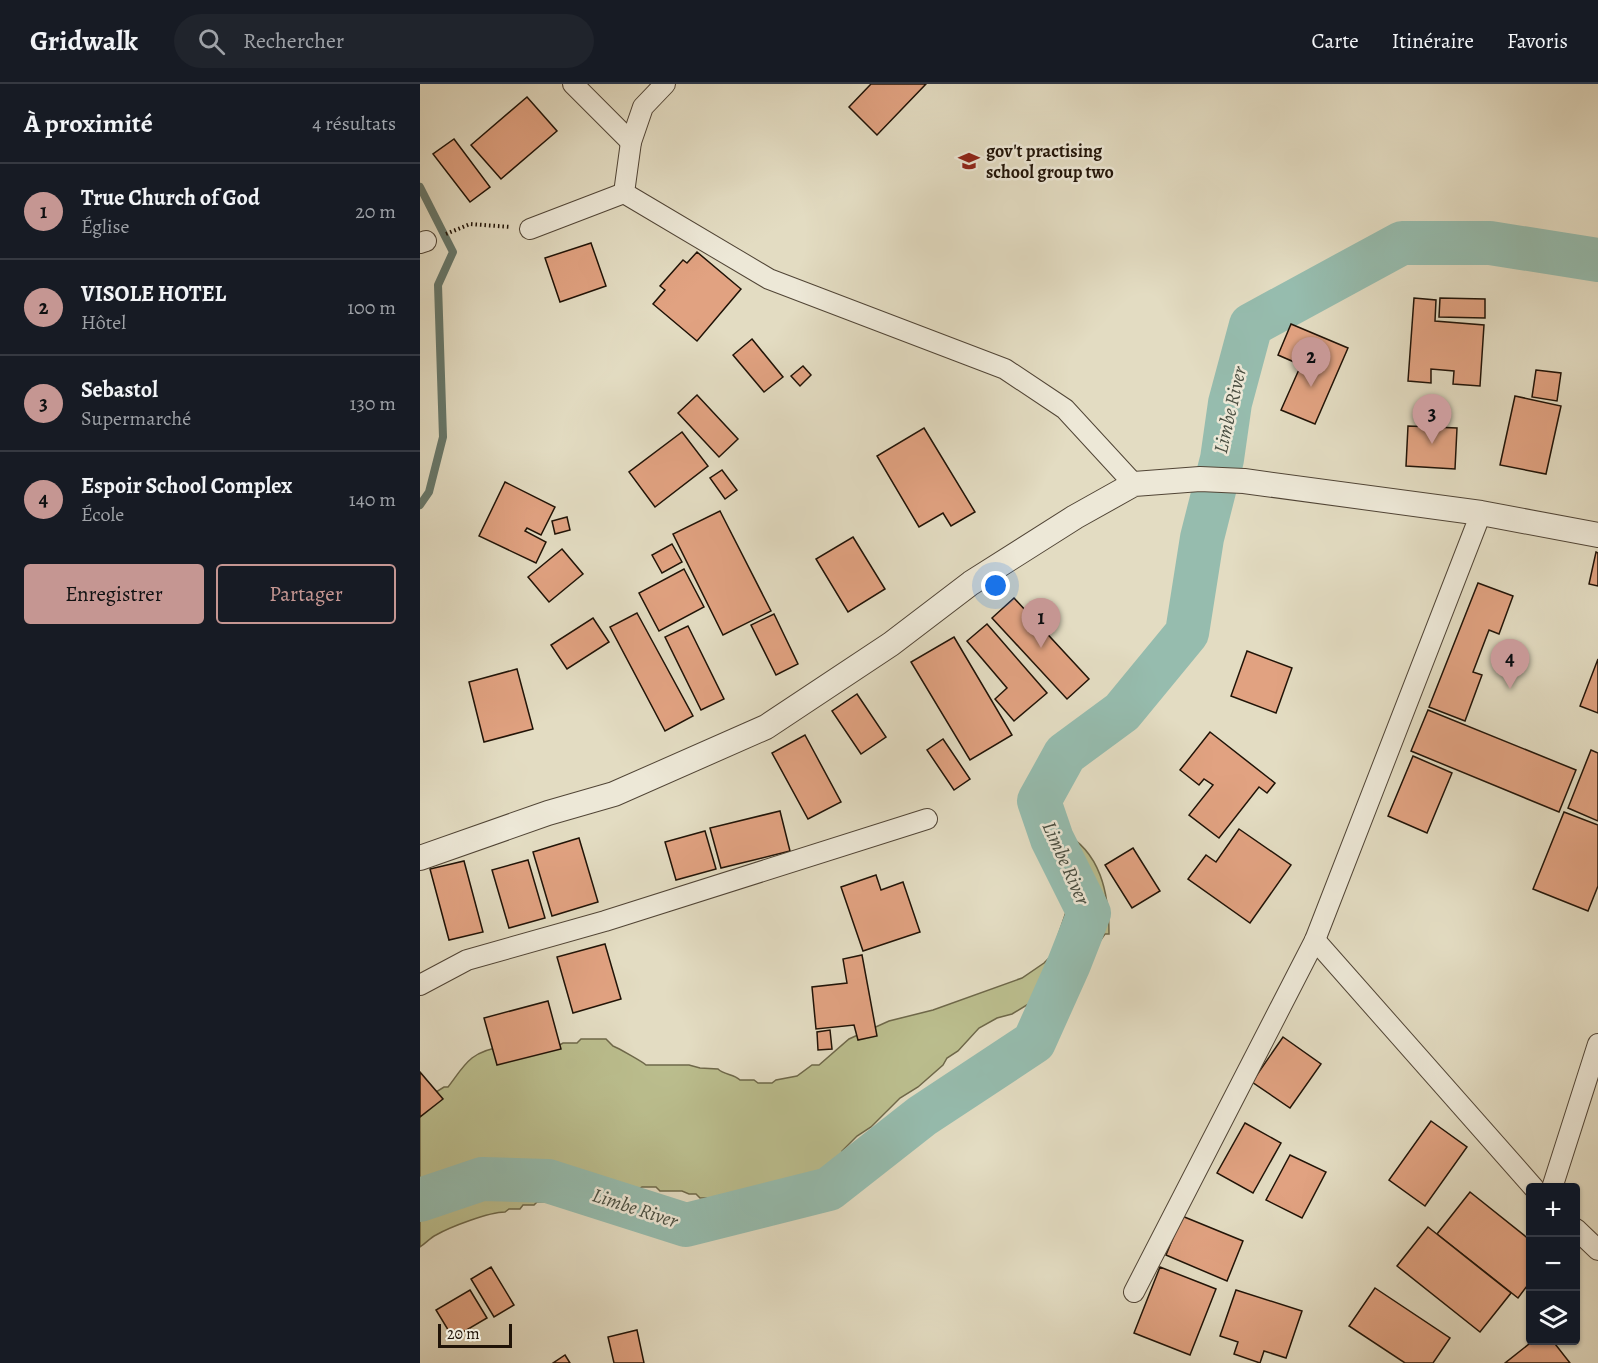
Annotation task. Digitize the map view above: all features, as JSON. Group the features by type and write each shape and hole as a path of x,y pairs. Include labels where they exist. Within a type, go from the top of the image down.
{"street":[{"path":"573,84 631,142"},
{"path":"624,193 631,142 643,107 665,84"},
{"path":"530,229 624,193"},
{"path":"624,193 769,279 1005,369 1065,409 1134,484"},
{"path":"420,858 538,816 614,794 766,727 891,644 971,583 1075,517 1134,484 1200,479 1244,481 1481,513 1598,535"},
{"path":"1134,1292 1315,940 1481,513"},
{"path":"420,985 467,960 605,921 927,819"},
{"path":"1315,940 1530,1183"},
{"path":"1554,1183 1598,1044"},
{"path":"1580,1234 1598,1250"}],"path":[{"path":"428,241 470,224 530,229"}],"green space":[{"path":"1062,832 1086,850 1094,862 1100,875 1107,904 1109,934 1105,934 1095,948 1084,978 1066,992 1030,1003 1012,1014 997,1018 979,1028 958,1051 947,1058 943,1065 918,1087 900,1098 871,1127 857,1136 842,1151 841,1158 826,1172 796,1195 768,1207 741,1209 710,1202 707,1198 700,1198 696,1194 682,1191 660,1191 656,1187 642,1187 635,1191 603,1191 599,1194 537,1202 534,1205 523,1205 520,1209 509,1209 505,1212 480,1217 442,1232 420,1247 420,1102 444,1087 448,1087 472,1058 501,1047 556,1047 563,1043 577,1043 581,1039 606,1039 613,1046 646,1065 689,1065 718,1069 740,1080 754,1080 758,1083 772,1083 776,1080 797,1076 812,1065 819,1065 849,1039 889,1021 933,1010 1022,978 1044,963 1051,956 1066,912 1066,894 1062,890 1062,883 1048,865 1044,843"}],"building":[{"path":"871,84 926,84 877,135 849,107"},
{"path":"527,97 557,131 501,179 471,145"},
{"path":"454,139 490,187 470,202 433,154"},
{"path":"591,243 606,286 560,302 545,258"},
{"path":"697,252 741,289 697,341 653,304 665,290 660,286 683,260 687,263"},
{"path":"1414,298 1436,300 1435,321 1484,325 1480,386 1453,384 1454,371 1431,369 1431,383 1408,381"},
{"path":"1440,298 1485,299 1485,318 1439,317"},
{"path":"1291,324 1348,348 1315,424 1281,410 1301,365 1278,355"},
{"path":"752,339 783,377 764,392 733,355"},
{"path":"803,366 811,375 800,386 791,376"},
{"path":"1536,370 1561,373 1557,401 1532,397"},
{"path":"697,395 738,439 719,457 678,413"},
{"path":"1515,396 1561,406 1546,474 1500,465"},
{"path":"1408,426 1457,428 1455,469 1406,466"},
{"path":"924,428 975,512 951,526 943,513 919,527 877,456"},
{"path":"682,432 708,466 655,507 629,472"},
{"path":"722,470 737,490 725,499 710,478"},
{"path":"505,482 555,507 541,535 527,528 525,531 546,542 536,563 479,536"},
{"path":"720,511 771,611 723,635 673,534"},
{"path":"567,517 570,530 555,534 552,521"},
{"path":"853,537 885,589 848,612 816,559"},
{"path":"672,544 682,562 662,573 652,555"},
{"path":"562,549 583,574 549,602 528,577"},
{"path":"1596,552 1598,553 1598,586 1589,584"},
{"path":"684,569 704,607 659,631 639,593"},
{"path":"1478,583 1513,596 1499,634 1489,630 1473,672 1482,675 1465,721 1429,707"},
{"path":"1014,598 1089,679 1067,699 992,618"},
{"path":"637,613 693,716 665,731 610,627"},
{"path":"774,614 798,664 776,675 751,625"},
{"path":"593,618 609,642 567,669 551,645"},
{"path":"987,624 1047,693 1014,721 995,699 1007,688 967,641"},
{"path":"688,626 724,699 701,710 665,637"},
{"path":"954,637 1012,735 970,760 911,662"},
{"path":"1247,651 1292,668 1276,713 1231,696"},
{"path":"1598,659 1598,713 1580,706"},
{"path":"517,669 533,729 484,742 469,682"},
{"path":"857,694 886,737 861,754 832,711"},
{"path":"1428,710 1576,770 1559,812 1411,751"},
{"path":"1210,732 1275,783 1267,793 1259,787 1219,838 1189,815 1213,785 1204,779 1199,785 1180,770"},
{"path":"805,735 841,802 808,819 772,753"},
{"path":"943,739 970,779 954,790 927,750"},
{"path":"1591,750 1598,753 1598,821 1568,808"},
{"path":"1413,756 1452,773 1427,833 1388,816"},
{"path":"780,811 790,851 721,868 710,828"},
{"path":"1564,812 1598,825 1598,886 1588,911 1533,889"},
{"path":"1239,829 1291,865 1250,923 1188,879 1206,855 1216,862"},
{"path":"705,831 716,869 676,880 665,842"},
{"path":"579,838 598,902 552,916 533,852"},
{"path":"1133,848 1160,891 1132,908 1105,865"},
{"path":"528,860 545,918 509,928 492,870"},
{"path":"464,861 483,932 449,940 430,869"},
{"path":"876,875 881,890 903,882 920,932 863,951 841,887"},
{"path":"605,944 621,999 573,1013 557,957"},
{"path":"862,955 877,1036 858,1040 854,1025 816,1029 812,987 847,983 843,959"},
{"path":"548,1001 561,1049 497,1065 484,1018"},
{"path":"830,1030 832,1049 818,1050 817,1032"},
{"path":"1283,1037 1321,1064 1290,1108 1252,1082"},
{"path":"420,1072 443,1099 420,1117"},
{"path":"1431,1121 1467,1147 1425,1206 1389,1180"},
{"path":"1245,1123 1281,1143 1253,1193 1217,1173"},
{"path":"1290,1155 1326,1172 1302,1218 1266,1200"},
{"path":"1470,1192 1526,1237 1526,1287 1518,1298 1437,1234"},
{"path":"1182,1216 1243,1241 1227,1281 1166,1255"},
{"path":"1428,1227 1511,1293 1480,1332 1397,1266"},
{"path":"491,1267 514,1305 494,1317 471,1279"},
{"path":"1160,1267 1216,1289 1190,1355 1134,1333"},
{"path":"1375,1288 1450,1338 1433,1363 1405,1363 1349,1326"},
{"path":"470,1290 487,1318 453,1338 436,1310"},
{"path":"1236,1290 1302,1311 1286,1358 1264,1351 1260,1363 1234,1354 1238,1342 1220,1336"},
{"path":"637,1330 644,1363 614,1363 608,1337"},
{"path":"1528,1345 1556,1345 1570,1363 1505,1363"},
{"path":"565,1355 570,1363 553,1363"}],"waterway":[{"path":"420,187 453,252 438,285 443,437 429,492 420,505"},
{"name":"Limbe River","path":"420,1200 482,1179 548,1181 686,1225 829,1189 922,1116 1034,1042 1089,913 1052,839 1039,801 1065,754 1122,712 1187,633 1202,538 1222,459 1230,403 1251,325 1402,243 1490,243 1598,260"}],"place":[{"name":"gov't practising school group two","path":"969,161"},
{"name":"VISOLE HOTEL","path":"1311,387"},
{"name":"Sebastol","path":"1432,444"},
{"name":"True Church of God","path":"1041,648"},
{"name":"Espoir School Complex","path":"1510,689"}]}
